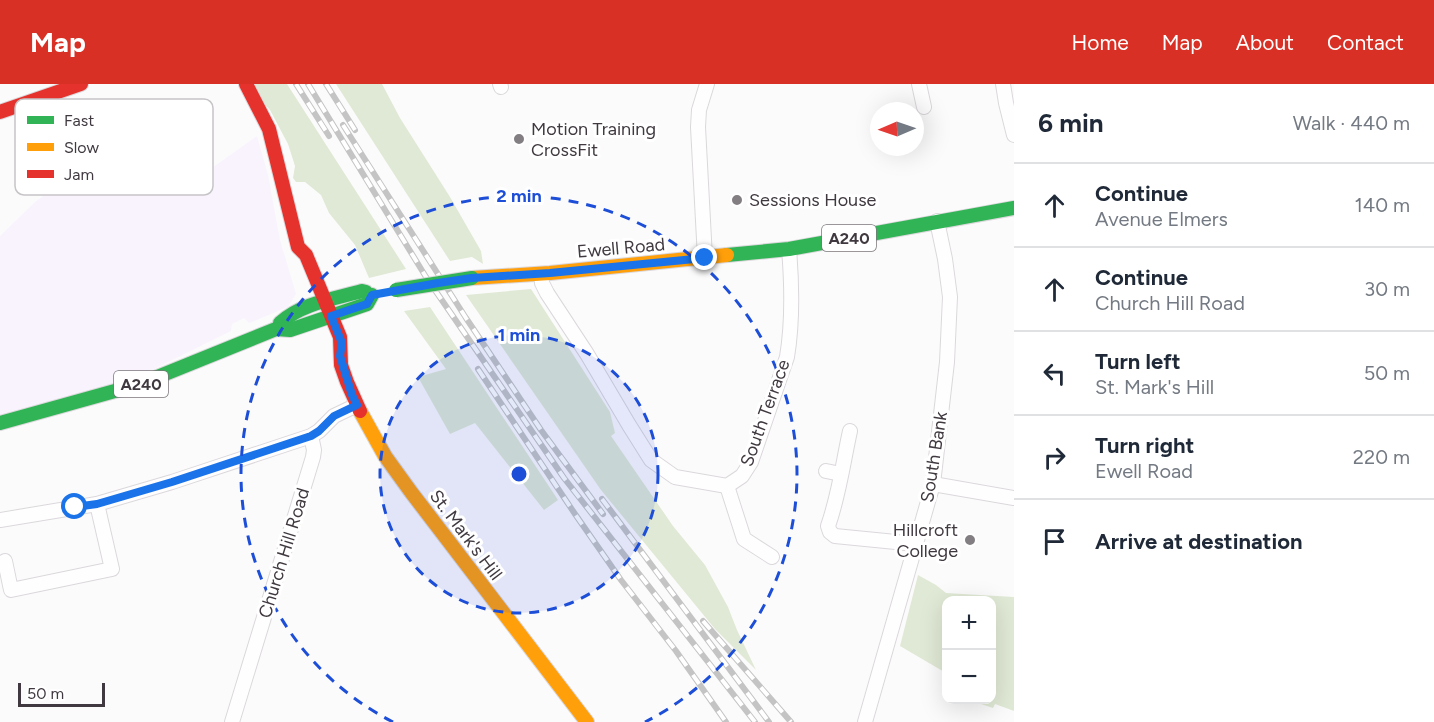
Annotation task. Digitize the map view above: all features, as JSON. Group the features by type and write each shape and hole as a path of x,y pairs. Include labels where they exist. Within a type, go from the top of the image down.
{"main road":[{"path":"38,99 81,84"},
{"path":"246,84 269,129 298,247 295,259 312,296"},
{"path":"0,112 15,107"},
{"name":"Ewell Road","path":"312,296 362,291 372,295 472,278 541,274 789,249 1014,208"},
{"path":"298,247 306,255 312,296"},
{"name":"Ewell Road","path":"325,318 367,304 372,295"},
{"name":"St. Mark's Hill","path":"312,296 325,318 330,346 340,356 352,395 390,465 587,722"},
{"name":"A240","path":"276,329 284,318 312,296"},
{"name":"A240","path":"0,423 140,384 276,329 290,330 325,318"}],"street":[{"path":"705,258 698,128 699,110 706,84"},
{"path":"920,84 923,102"},
{"path":"1003,84 1014,135"},
{"name":"South Bank","path":"865,722 933,484 947,362 950,297 937,221"},
{"name":"South Terrace","path":"541,274 547,293 651,460 675,477 727,486 742,476 751,462 787,357 792,298 789,249"},
{"path":"0,520 97,504 172,482 311,436 334,416 357,405"},
{"path":"850,431 840,485 828,526 831,532 835,536 916,544"},
{"name":"Church Hill Road","path":"232,722 314,457 311,436"},
{"path":"826,471 841,474"},
{"path":"933,484 1014,498"},
{"path":"727,486 744,540 772,557"},
{"path":"5,561 11,590 112,569 97,504"}],"shaded area":[{"path":"257,136 268,175 280,240 296,294 288,307 249,323 244,318 232,324 231,331 134,379 0,420 0,236 45,195 213,195 213,167"}],"green space":[{"path":"252,84 287,84 406,269 369,278 355,245 329,213 321,195 305,182 296,182 293,178 295,166 288,144 270,110 259,98"},
{"path":"336,84 382,84 400,118 481,251 483,264 472,257 450,261"},
{"path":"531,289 610,412 615,433 611,436 673,526 705,565 728,607 756,670 715,629 601,490 466,295"},
{"path":"430,307 558,500 544,510 475,423 450,434 418,377 446,369 404,311"},
{"path":"918,575 946,593 1014,597 1014,711 995,704 996,596 942,596 942,671 900,646"},
{"path":"981,704 995,704 993,708"}],"railway":[{"path":"296,84 329,136"},
{"path":"308,84 426,277 564,478 755,722"},
{"path":"326,84 355,130"},
{"path":"343,125 466,318 541,430 603,514"},
{"path":"478,369 621,580 676,651 726,722"},
{"path":"602,499 769,722"},
{"path":"703,621 791,722"}],"traffic: fast":[{"path":"727,255 789,249 1014,208"},
{"path":"396,290 472,278"},
{"path":"280,323 308,306 362,291 366,292"},
{"path":"0,423 140,384 276,329 290,330 367,304 372,295"}],"traffic: slow":[{"path":"472,278 550,273 727,255"},
{"path":"360,411 385,456 411,492 587,722"}],"traffic: jam":[{"path":"38,99 81,84"},
{"path":"246,84 269,129 298,247 306,255 340,337 341,365 360,411"},
{"path":"0,112 15,107"}],"place":[{"name":"Motion Training CrossFit","path":"519,139"},
{"name":"Sessions House","path":"737,200"},
{"name":"Hillcroft College","path":"970,540"}],"route":[{"path":"75,507 97,504 172,482 311,436 334,416 357,405 340,356 342,343 331,316 367,304 372,295 472,278 705,258"}]}
